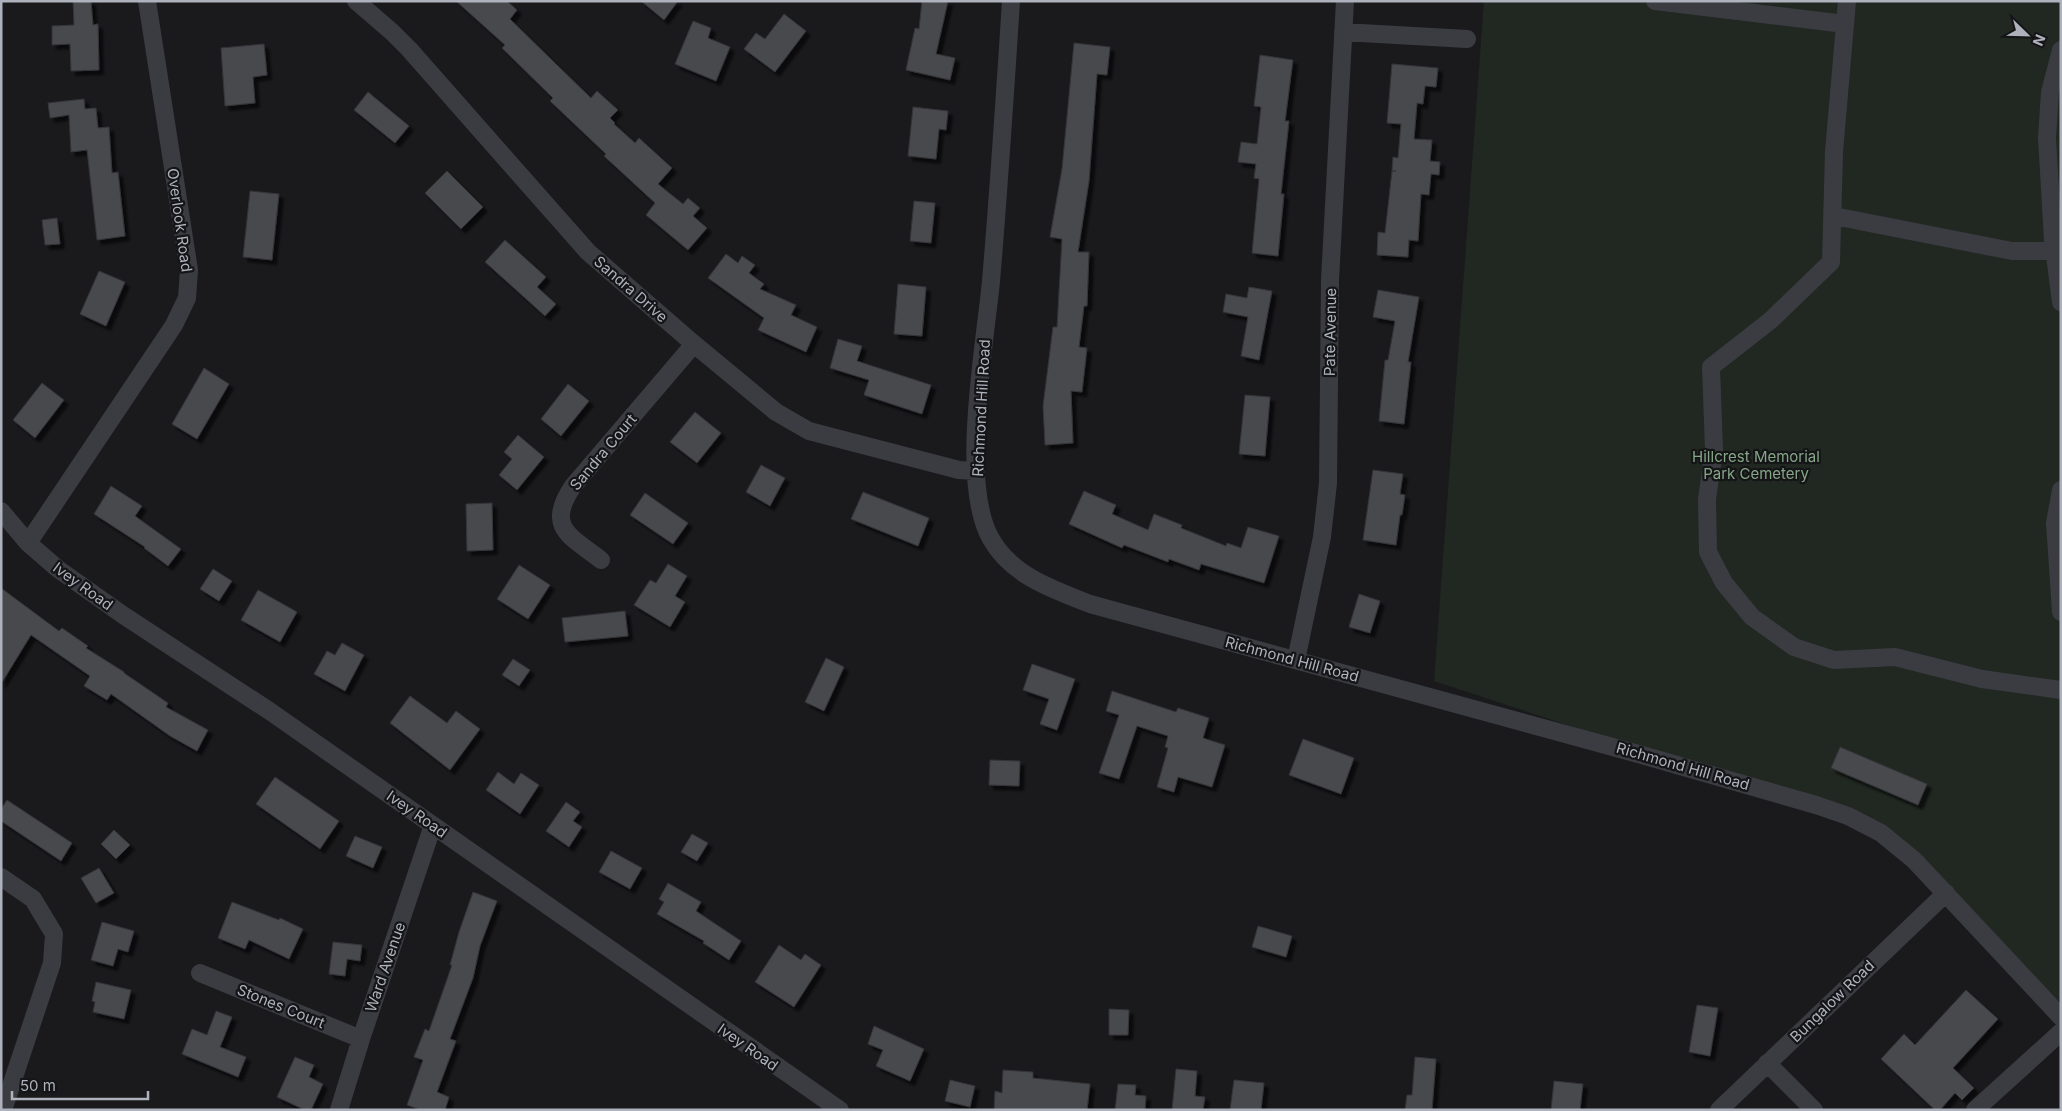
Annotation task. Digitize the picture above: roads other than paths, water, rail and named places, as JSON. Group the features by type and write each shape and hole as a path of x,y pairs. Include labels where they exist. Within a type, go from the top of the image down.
{"street":[{"name":"Overlook Road","path":"28,543 174,325 187,298 189,270 147,1"},
{"name":"Sandra Drive","path":"356,1 409,49 588,252 776,412 802,428 834,438 950,468 975,471"},
{"name":"Richmond Hill Road","path":"1011,1 975,471 980,508 990,539 1006,560 1019,572 1059,592 1090,604 1642,755 1816,804 1848,816 1881,833 1897,845 1946,893 2061,1017"},
{"name":"Pate Avenue","path":"1296,660 1322,537 1328,483 1330,280 1345,1"},
{"path":"1655,1 1845,24"},
{"path":"1848,1 1834,152 1834,216 1831,262 1772,320 1711,367 1714,450 1707,499 1708,552 1724,583 1752,617 1794,647 1834,660 1894,657 1982,679 2061,690"},
{"path":"1343,32 1467,39"},
{"path":"2061,50 2050,92 2047,138 2054,251 2061,302"},
{"path":"1834,216 2012,251 2054,251"},
{"name":"Sandra Court","path":"601,560 570,536 562,525 560,516 561,506 573,486 694,344"},
{"path":"2061,490 2055,523 2061,612"},
{"name":"Ivey Road","path":"1,511 28,543 58,569 271,712 840,1110"},
{"name":"Ward Avenue","path":"339,1110 433,825"},
{"path":"1,877 33,899 54,934 52,963 3,1110"},
{"name":"Bungalow Road","path":"1719,1110 1946,893"},
{"name":"Stones Court","path":"200,973 361,1039"},
{"path":"1975,1110 2061,1032"},
{"path":"1767,1063 1814,1110"}],"park label":[{"name":"Hillcrest Memorial Park Cemetery","path":"1756,464"}]}
